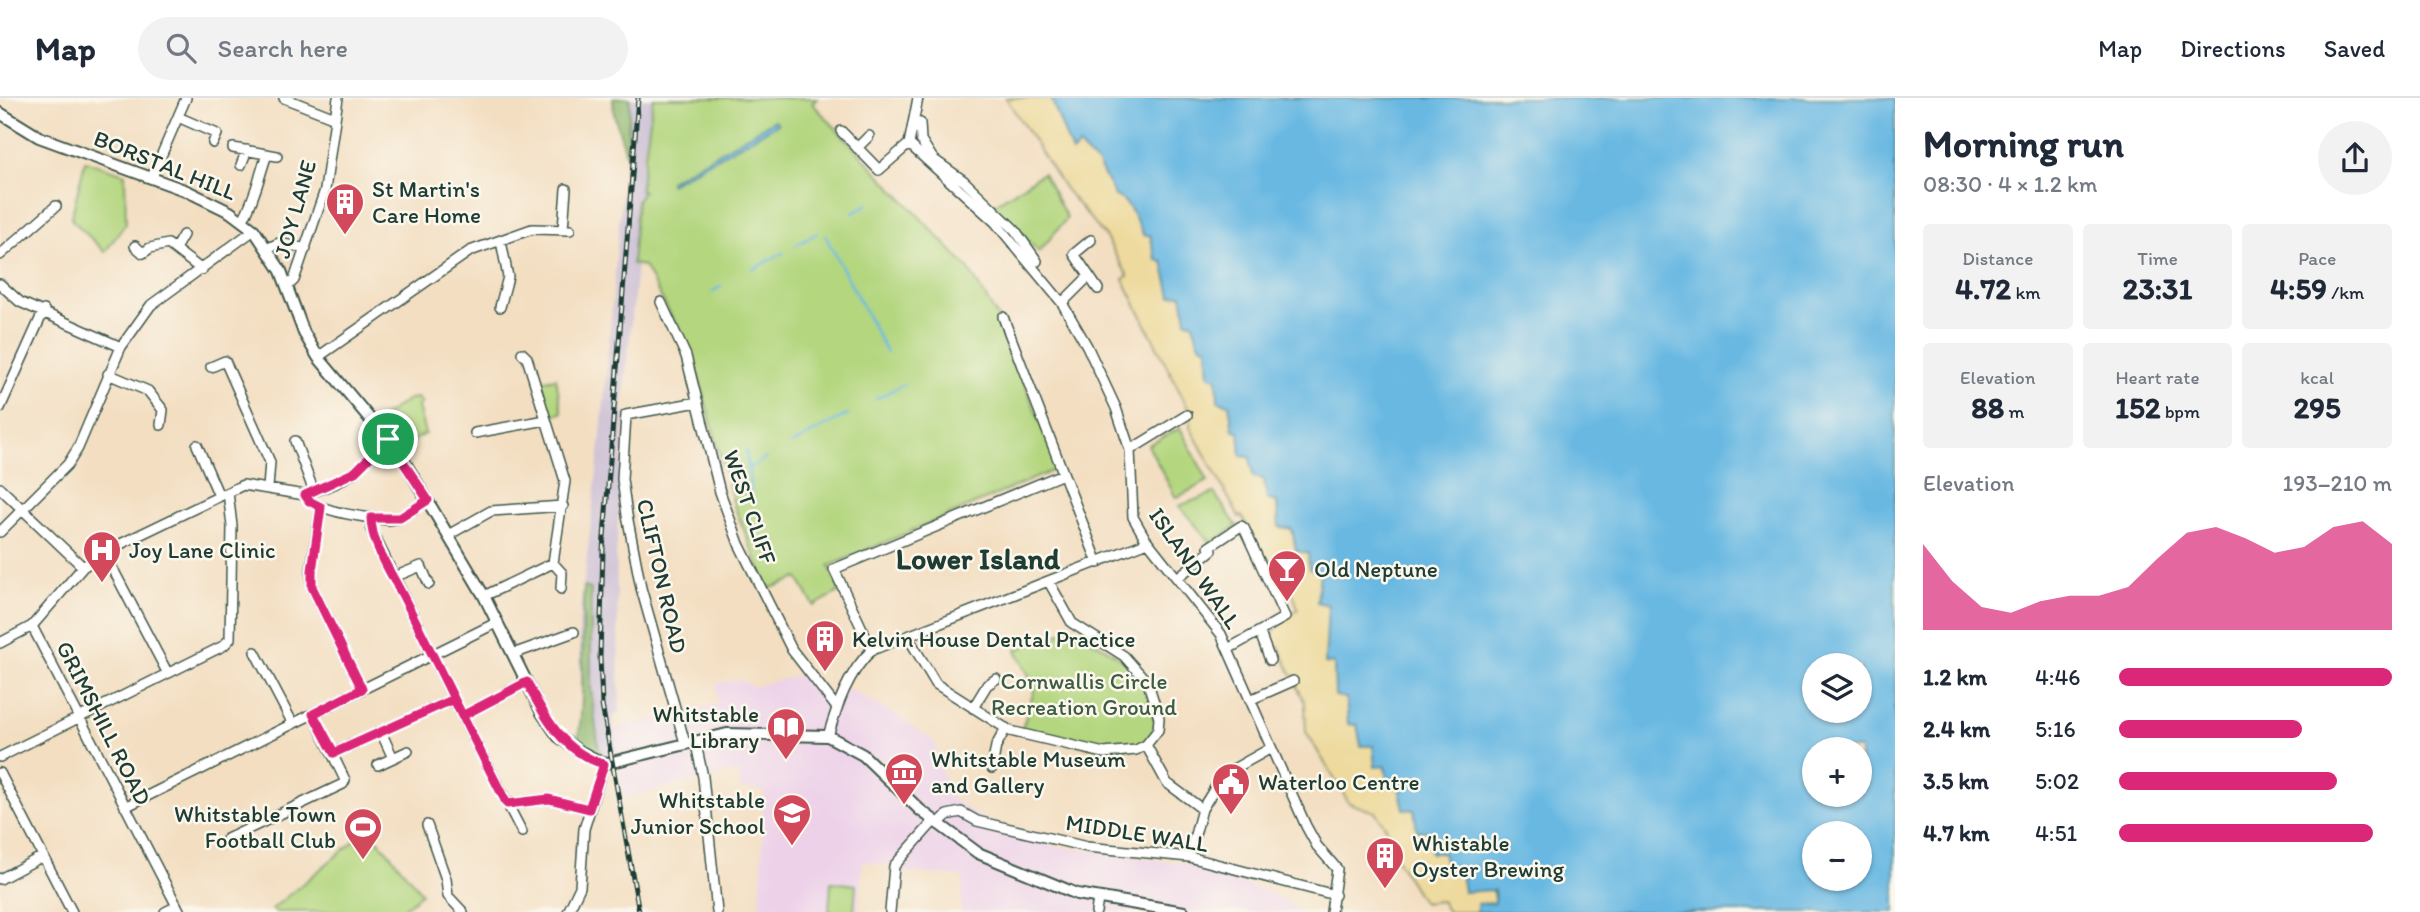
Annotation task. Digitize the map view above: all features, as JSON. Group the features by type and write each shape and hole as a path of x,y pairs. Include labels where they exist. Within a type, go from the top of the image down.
{"main road":[{"name":"BORSTAL HILL","path":"0,113 39,137 152,177 243,220 254,230 268,248 287,287 304,333 318,357 388,439 450,534 498,622 542,713 558,736 604,764"},
{"path":"604,764 708,738 745,733 828,736 863,755 936,823 978,853 1057,887 1098,899 1184,912"}],"street":[{"path":"152,177 186,98"},
{"path":"284,98 335,118"},
{"name":"JOY LANE","path":"287,287 294,280 325,190 338,98"},
{"path":"841,131 879,170 909,144 918,98"},
{"path":"178,117 217,134 213,143"},
{"path":"914,122 920,123 921,140 933,159 964,181 1015,230 1037,261"},
{"path":"857,148 869,136"},
{"name":"ISLAND WALL","path":"909,144 995,222 1062,303 1099,367 1130,450 1131,507 1148,542 1219,629 1314,840 1335,863 1338,876 1331,912"},
{"path":"233,148 272,155 257,184 258,192 243,220"},
{"path":"241,165 247,150"},
{"path":"318,357 470,251 532,229 566,230 567,189"},
{"path":"0,255 56,206"},
{"path":"0,532 68,464 78,448 121,347 150,304 202,270 254,230"},
{"path":"176,247 183,235"},
{"path":"1091,240 1074,254 1098,289"},
{"path":"500,307 508,277 501,241"},
{"path":"268,248 279,243 306,249"},
{"path":"135,246 143,253 160,245 176,247 202,270"},
{"path":"1062,303 1089,276"},
{"path":"0,284 20,302 44,310 121,347"},
{"name":"WEST CLIFF","path":"661,302 684,349 720,492 753,576 792,650 836,708"},
{"path":"0,408 44,310"},
{"path":"1003,317 1098,563"},
{"path":"522,353 527,358 565,481 553,563"},
{"path":"211,367 225,361 270,462 268,488"},
{"path":"108,374 152,394 163,410 161,425"},
{"name":"CLIFTON ROAD","path":"698,402 626,415 622,479 641,588 704,776 717,912"},
{"path":"1130,450 1187,415"},
{"path":"475,433 547,420"},
{"path":"0,643 32,626 83,567 104,552 243,485 310,493 355,472 388,439"},
{"path":"295,441 310,493 309,501 321,507 371,518 400,518 428,500"},
{"path":"0,757 223,646 230,639 232,526 223,494 197,445"},
{"path":"872,650 834,569 1063,474"},
{"path":"0,488 83,567"},
{"path":"450,534 491,511 563,506"},
{"path":"321,507 312,587 362,689"},
{"path":"371,518 371,529 394,577 522,832"},
{"path":"1177,578 1212,550 1209,547 1241,526 1285,617 1228,649"},
{"path":"828,736 836,708 856,670 872,650 1148,542"},
{"path":"104,552 167,672"},
{"path":"553,563 562,573 561,589"},
{"path":"484,596 553,563"},
{"path":"394,577 421,566 429,584"},
{"path":"908,637 936,684 1006,728 1104,753 1136,750 1146,745 1158,730 1159,718 1148,683 1124,656 1072,624 1049,582"},
{"path":"125,807 498,622"},
{"name":"GRIMSHILL ROAD","path":"32,626 179,909"},
{"path":"513,654 574,632"},
{"path":"1260,633 1270,660"},
{"path":"255,652 293,724"},
{"path":"973,708 987,685 996,679"},
{"path":"1252,699 1293,681"},
{"path":"462,716 527,682"},
{"path":"334,753 454,699"},
{"path":"227,839 343,784 345,780 334,753 313,714"},
{"path":"992,768 996,746 1006,728"},
{"path":"381,732 393,758"},
{"path":"1146,745 1167,783 1202,809"},
{"path":"1189,857 1202,809 1223,775 1271,748"},
{"path":"377,765 408,751"},
{"path":"568,912 580,887 584,829 604,764"},
{"path":"0,773 72,912"},
{"path":"507,804 549,799 589,809"},
{"name":"MIDDLE WALL","path":"936,823 947,815 961,812 977,821 1087,847 1189,857 1335,895"},
{"path":"890,912 894,866 936,823"},
{"path":"427,825 446,879 448,897 463,912"},
{"path":"0,879 43,856"},
{"path":"1096,912 1098,899"},
{"path":"165,912 179,909"}],"shaded area":[{"path":"630,98 653,98 642,164 637,266 622,411 625,415 616,556 620,712 612,717 617,755 600,758 578,740 582,714 579,623 600,446"},
{"path":"803,674 842,702 848,689 897,716 934,741 948,796 992,825 1058,847 1191,864 1273,894 1302,912 961,912 963,877 903,872 890,864 863,862 858,912 760,912 764,791 741,789 738,771 623,798 614,728 718,704 716,683 741,680 753,687"}],"green space":[{"path":"613,98 630,98 627,157 614,114"},
{"path":"653,98 818,98 812,103 968,268 998,318 1059,468 829,566 840,591 814,606 798,578 768,589 735,508 692,354 644,266 632,264 637,201 643,191 640,191"},
{"path":"85,161 125,174 126,223 105,252 71,219"},
{"path":"1043,173 1067,218 1039,252 992,206"},
{"path":"556,378 562,413 552,415 539,381"},
{"path":"417,398 422,403 418,406 425,434 405,445 381,418 409,399"},
{"path":"1180,428 1208,481 1176,498 1148,445"},
{"path":"1214,493 1237,526 1211,543 1179,506"},
{"path":"584,587 591,589 591,690 600,758 578,740 582,702"},
{"name":"Cornwallis Circle Recreation Ground","path":"1068,630 1107,649 1135,673 1153,707 1155,720 1148,740 1122,749 1093,748 1022,729 1035,688 1016,650"},
{"name":"Whitstable Town Football Club","path":"369,829 422,893 399,912 275,912 272,909"},
{"path":"831,882 856,885 854,912 829,912"}],"sand":[{"path":"1006,98 1077,98 1350,585 1354,677 1506,912 1448,912 1441,901 1423,903 1395,857 1387,829 1375,812 1349,803 1306,732 1305,703 1279,647 1274,649 1270,639 1275,630 1298,609 1290,585 1277,588 1242,516 1239,517 1190,427 1191,414 1123,279 1128,276 1105,236 1065,189"}],"water":[{"path":"1051,98 1895,98 1895,912 1477,912 1477,904 1495,903 1494,890 1464,892 1461,873 1448,874 1443,853 1431,853 1427,831 1417,831 1414,810 1404,809 1399,787 1389,787 1385,766 1375,767 1373,746 1361,746 1357,725 1348,724 1346,698 1335,696 1334,664 1325,663 1328,605 1317,602 1320,572 1309,569 1308,553 1296,551 1292,529 1279,527 1277,502 1267,499 1264,479 1253,477 1250,457 1241,456 1239,431 1233,430 1229,404 1218,401 1217,378 1209,376 1207,347 1200,345 1192,322 1186,321 1182,294 1171,296 1163,262 1156,260 1150,235 1144,236 1129,207 1115,196 1098,164 1079,146 1072,153"},
{"path":"775,120 778,124 670,184 670,181"}],"waterway":[{"path":"853,213 868,204"},
{"path":"795,246 817,233"},
{"path":"825,235 887,353"},
{"path":"753,269 783,253"},
{"path":"712,292 722,286"},
{"path":"876,399 905,384"},
{"path":"792,444 848,414"},
{"path":"746,451 751,492"},
{"path":"747,469 766,458"}],"railway":[{"path":"638,98 603,550 600,656 602,705 639,912"}],"place":[{"name":"St Martin's Care Home","path":"345,236"},
{"name":"Joy Lane Clinic","path":"102,584"},
{"name":"Old Neptune","path":"1287,603"},
{"name":"Kelvin House Dental Practice","path":"825,673"},
{"name":"Whitstable Library","path":"786,761"},
{"name":"Whitstable Museum and Gallery","path":"904,806"},
{"name":"Waterloo Centre","path":"1231,816"},
{"name":"Whitstable Junior School","path":"792,847"},
{"name":"Whitstable Town Football Club","path":"363,861"},
{"name":"Whistable Oyster Brewing","path":"1385,890"}],"district":[{"name":"Lower Island","path":"978,558"}],"route":[{"path":"388,439 355,472 334,484 305,495 309,501 321,507 312,587 362,689 313,714 334,753 454,699 462,716 527,682 542,713 558,736 604,764 589,809 549,799 507,804 462,716 432,654 394,577 371,529 371,518 400,518 428,500 388,439"}]}
